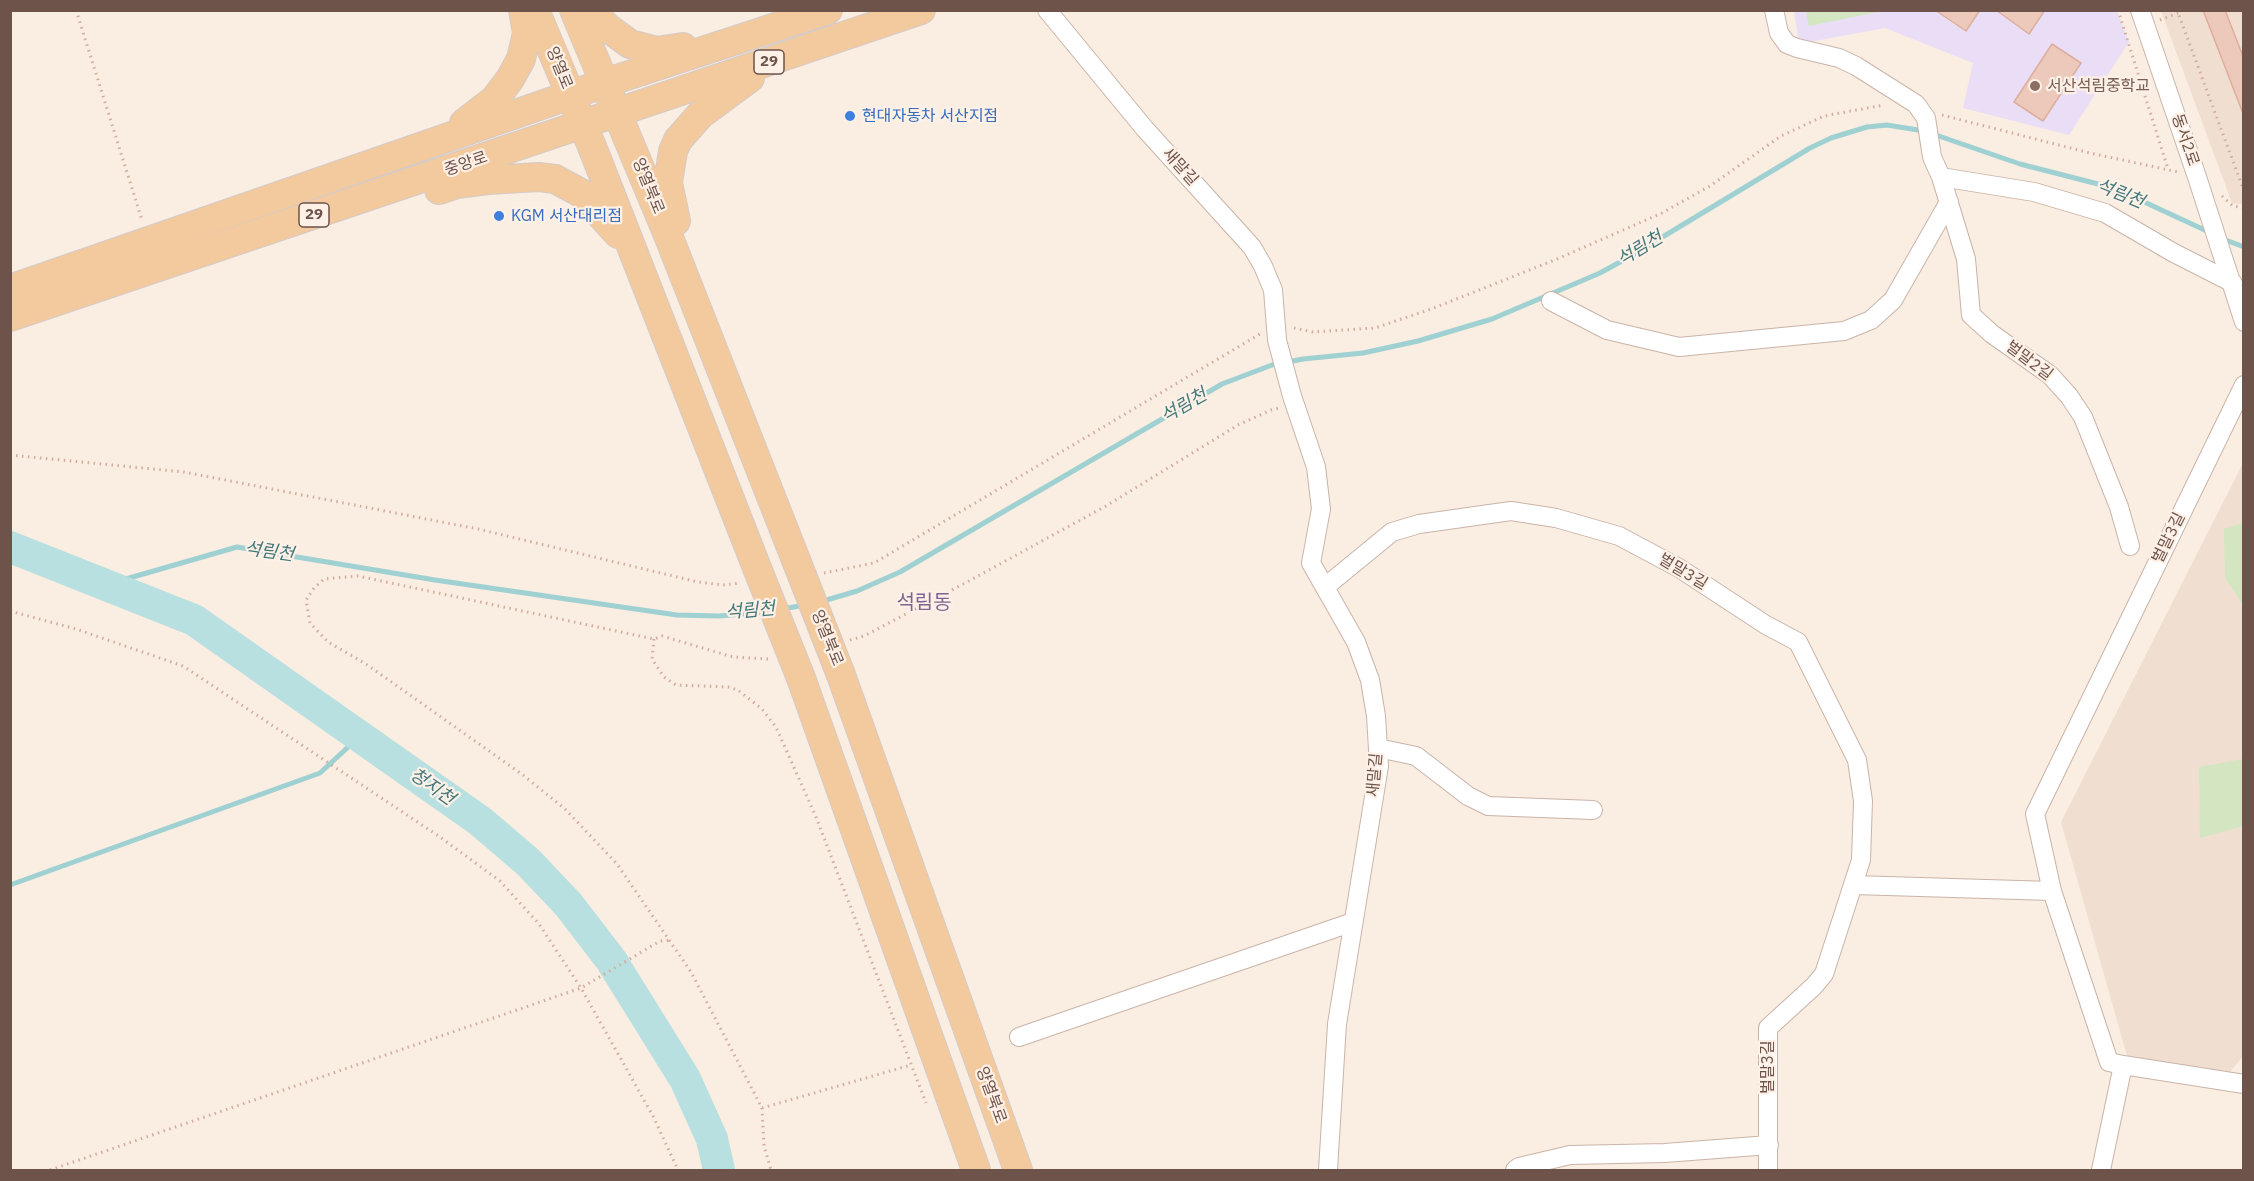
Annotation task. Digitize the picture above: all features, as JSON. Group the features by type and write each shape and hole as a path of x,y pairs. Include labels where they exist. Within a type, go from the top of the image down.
{"main road":[{"path":"437,141 479,113 495,99 510,79 521,59 526,33 524,10"},
{"name":"양열로","path":"535,10 583,124"},
{"path":"574,10 618,113"},
{"path":"590,10 608,28 630,44 657,51 685,47 695,54"},
{"name":"중앙로","path":"10,289 605,83 828,10"},
{"name":"중앙로","path":"10,317 921,10"},
{"path":"668,236 678,229 668,183 673,151 678,140 700,115 719,99 783,57"},
{"name":"양열북로","path":"618,113 841,675 1018,1170"},
{"path":"583,124 633,252 751,575 801,678 976,1170"},
{"path":"410,183 423,195 457,184 488,180 539,177 555,179 581,194 633,252"}],"street":[{"name":"새말길","path":"1047,10 1145,129 1252,247 1273,290 1277,332 1294,400 1316,467 1321,509 1311,563 1356,642 1370,680 1376,716 1379,766 1337,1024 1328,1170"},
{"path":"1774,10 1779,33 1787,44 1839,58 1921,111"},
{"name":"동서2로","path":"2140,10 2244,322"},
{"name":"벌말2길","path":"1921,111 1932,157 1941,177 1966,259 1971,315 1992,334 2050,375 2069,396 2083,417 2119,507 2130,546"},
{"path":"1941,177 2034,192 2105,213 2174,253 2230,277"},
{"path":"1551,301 1606,330 1679,347 1844,331 1871,321 1893,300 1949,202"},
{"name":"벌말3길","path":"2123,1065 2109,1062 2052,891 2035,814 2244,385"},
{"name":"벌말3길","path":"1325,587 1392,532 1419,524 1511,511 1557,518 1619,536 1679,568 1766,625 1798,642 1857,760 1863,801 1861,860 1824,974 1768,1028 1768,1170"},
{"path":"1378,748 1416,756 1467,796 1488,806 1593,810"},
{"path":"1854,885 2052,891"},
{"path":"1019,1037 1353,922"},
{"path":"2101,1170 2123,1065 2244,1084"},
{"path":"1515,1170 1519,1167 1570,1155 1665,1153 1769,1145"}],"path":[{"path":"76,10 149,241"},
{"path":"2118,10 2169,170"},
{"path":"2177,10 2244,191"},
{"path":"821,574 874,563 1277,332 1375,328 1557,259 1662,213 1710,186 1781,136 1824,116 1883,105 1921,111 2197,177"},
{"path":"842,643 864,636 1096,512 1238,424 1294,400"},
{"path":"10,455 184,472 478,529 698,582 723,585 751,575"},
{"path":"771,1170 764,1146 762,1108 691,972 617,864 565,809 523,775 384,677 328,642 310,623 306,600 324,579 358,576 654,639 662,636 733,657 772,659"},
{"path":"10,611 76,629 183,666 440,837 500,880 539,924 581,988 653,1116 678,1170"},
{"path":"654,639 652,659 664,677 676,685 728,687 738,690 751,698 776,727 816,817 927,1105"},
{"path":"50,1170 590,985 660,941 671,940"},
{"path":"762,1108 911,1065"}],"shaded area":[{"name":"서산석림중학교","path":"1794,11 2117,11 2129,42 2069,135 1963,108 1973,63 1885,28 1799,44"},
{"path":"2161,11 2243,11 2243,204 2232,203"},
{"path":"2243,463 2244,1055 2225,1078 2127,1056 2061,822"}],"green space":[{"path":"1806,10 1888,10 1809,26 1806,11"},
{"path":"2244,523 2243,605 2225,578 2224,529"},
{"path":"2243,759 2243,826 2200,838 2199,767"}],"building":[{"path":"1935,10 1980,10 1966,31"},
{"path":"1996,10 2045,10 2029,34"},
{"path":"2203,10 2225,10 2244,59 2244,116"},
{"path":"2052,44 2081,63 2043,121 2014,102"}],"waterway":[{"name":"석림천","path":"820,602 857,591 900,572 1222,384 1272,365 1303,359 1363,353 1418,341 1492,319 1600,273 1810,148 1831,138 1867,127 1887,125 1924,131"},
{"name":"석림천","path":"1933,134 2020,164 2102,185 2127,194 2209,232"},
{"name":"석림천","path":"2223,239 2244,247"},
{"name":"청지천","path":"10,547 194,620 480,821 528,862 568,904 611,960 685,1079 712,1139 719,1170"},
{"name":"석림천","path":"105,585 237,547 435,580 677,615 719,616 767,612"},
{"name":"석림천","path":"782,609 805,605"},
{"path":"10,885 320,773 359,737"}],"place":[{"name":"서산석림중학교","path":"2035,86"},
{"name":"현대자동차 서산지점","path":"850,116"},
{"name":"KGM 서산대리점","path":"499,216"}],"district":[{"name":"석림동","path":"924,603"}]}
